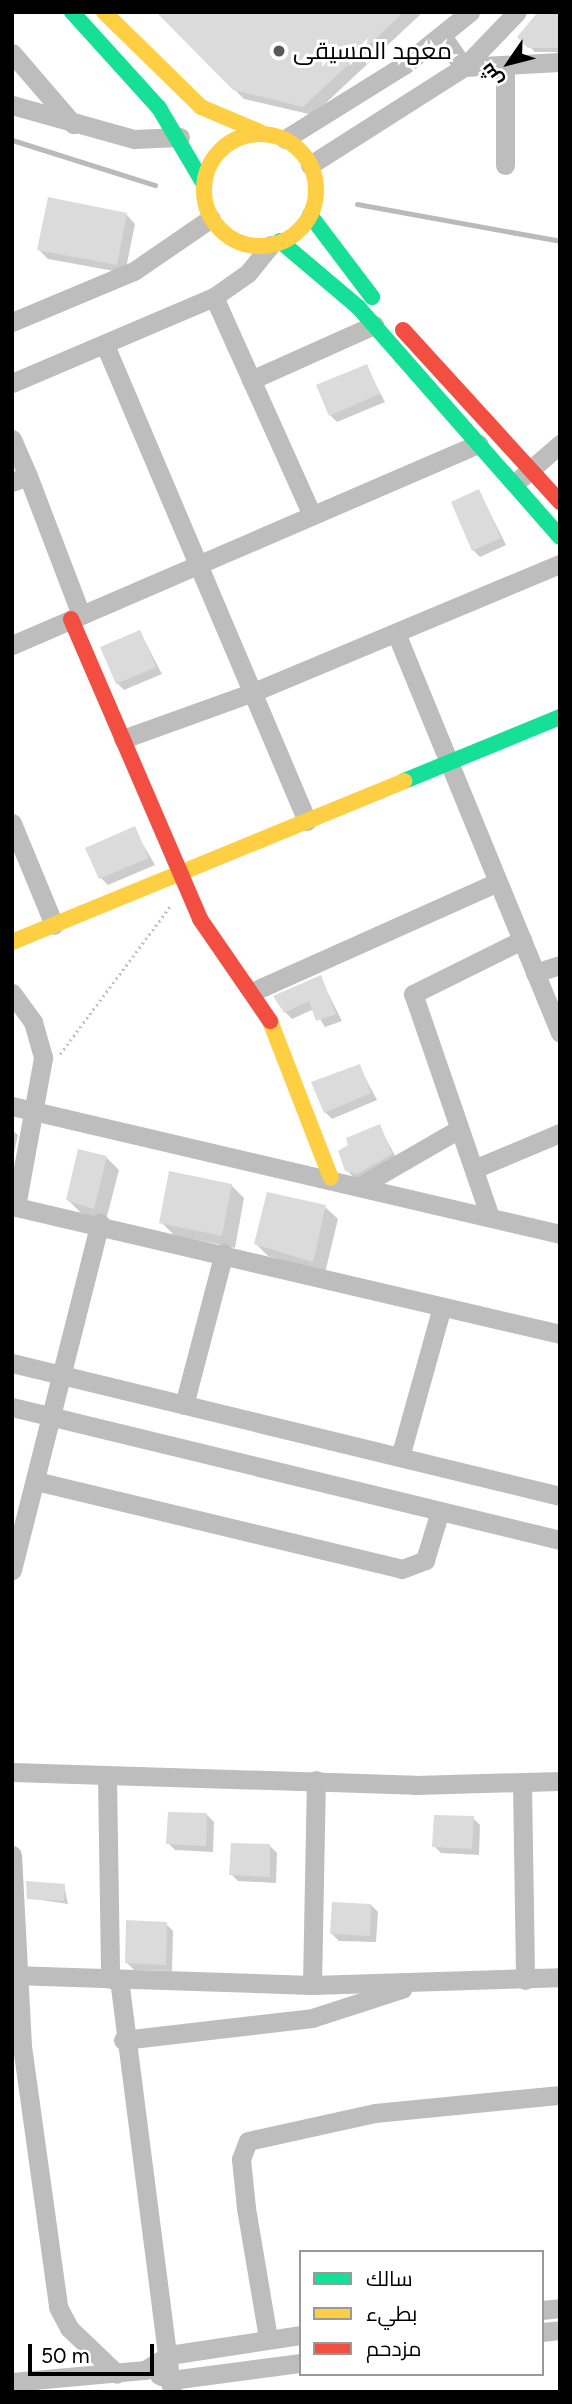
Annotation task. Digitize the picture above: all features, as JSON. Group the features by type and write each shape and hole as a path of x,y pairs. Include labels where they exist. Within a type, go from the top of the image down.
{"street":[{"path":"72,12 180,137 204,184 211,218 237,241 276,243 332,281 374,325 560,537"},
{"path":"12,383 214,297 248,273 276,243 310,215 316,182 310,165 277,137 231,124 201,107 104,12"},
{"path":"204,184 208,167 233,140 277,137 442,36 470,12"},
{"path":"310,165 464,67 517,12"},
{"path":"442,36 464,67"},
{"path":"12,53 72,124"},
{"path":"464,67 560,62"},
{"path":"505,65 505,164"},
{"path":"12,105 72,124 134,139 180,137"},
{"path":"310,215 340,262 560,502"},
{"path":"12,322 134,271 211,218"},
{"path":"214,297 312,515"},
{"path":"251,380 374,325"},
{"path":"106,345 195,566 307,821"},
{"path":"12,439 20,479 122,739 209,936 254,991 331,1178"},
{"path":"12,645 478,444"},
{"path":"514,485 560,444"},
{"path":"122,739 251,693 560,564"},
{"path":"396,633 496,883 560,1033"},
{"path":"12,942 183,879 307,821 560,717"},
{"path":"12,823 54,925"},
{"path":"254,991 496,883"},
{"path":"490,1217 413,994 522,940"},
{"path":"535,973 560,965"},
{"path":"12,993 33,1022 43,1077 14,1207 100,1223 560,1334"},
{"path":"12,1018 33,1022"},
{"path":"12,1106 362,1185 560,1234"},
{"path":"362,1185 459,1129"},
{"path":"474,1168 560,1133"},
{"path":"13,1567 54,1417 100,1223"},
{"path":"184,1405 224,1252"},
{"path":"400,1457 442,1307"},
{"path":"12,1363 560,1496"},
{"path":"12,1407 560,1541"},
{"path":"36,1481 401,1569 425,1560 440,1511"},
{"path":"12,1772 107,1777 522,1783 560,1781"},
{"path":"107,1777 114,1979 169,2355 171,2386"},
{"path":"312,1985 316,1780"},
{"path":"522,1783 525,1980"},
{"path":"12,1855 16,1975 40,2209 58,2307 69,2328 117,2374"},
{"path":"16,1975 312,1985 412,1985 560,1978"},
{"path":"123,2040 322,2016 412,1985"},
{"path":"268,2339 246,2208 241,2159 248,2141 375,2113 560,2095"},
{"path":"12,2382 145,2370 169,2355 299,2335"},
{"path":"145,2370 171,2386 299,2363"}],"path":[{"path":"43,1077 183,879"}],"building":[{"name":"معهد المسيقى","path":"156,12 404,12 303,107 233,90"},
{"path":"538,12 560,12 560,48 528,48 517,37"},
{"path":"48,197 127,213 117,265 37,250"},
{"path":"367,364 380,394 329,416 316,385"},
{"path":"479,489 501,538 472,551 451,502"},
{"path":"140,630 156,667 116,684 100,647"},
{"path":"135,826 149,858 99,879 85,848"},
{"path":"321,975 336,1014 316,1021 309,1001 284,1013 273,996"},
{"path":"360,1064 371,1093 324,1113 311,1082"},
{"path":"380,1124 392,1154 357,1174 345,1171 338,1151 348,1145 346,1138"},
{"path":"78,1149 107,1156 94,1209 66,1200"},
{"path":"169,1171 232,1184 222,1236 159,1223"},
{"path":"267,1192 326,1205 313,1262 254,1244"},
{"path":"168,1812 207,1813 206,1846 166,1844"},
{"path":"434,1815 474,1816 472,1849 432,1847"},
{"path":"231,1843 270,1844 270,1877 229,1875"},
{"path":"26,1881 65,1884 64,1901 27,1899"},
{"path":"332,1902 371,1904 370,1936 330,1934"},
{"path":"126,1920 167,1922 166,1965 125,1963"}],"waterway":[{"path":"12,140 155,185"},
{"path":"357,204 560,241"}],"traffic: fast":[{"path":"72,12 159,108 204,184"},
{"path":"310,215 372,297"},
{"path":"280,241 358,307 560,537"},
{"path":"404,781 560,717"}],"traffic: slow":[{"path":"104,12 201,107 260,132"},
{"path":"260,134 281,138 300,150 312,169 316,190 312,211 300,230 281,242 260,246 239,242 220,230 208,211 204,190 208,169 220,150 239,138 260,134"},
{"path":"12,942 404,781"},
{"path":"270,1021 331,1178"}],"traffic: jam":[{"path":"403,330 560,502"},
{"path":"71,619 200,919 270,1021"}],"place":[{"name":"معهد المسيقى","path":"279,51"}]}
